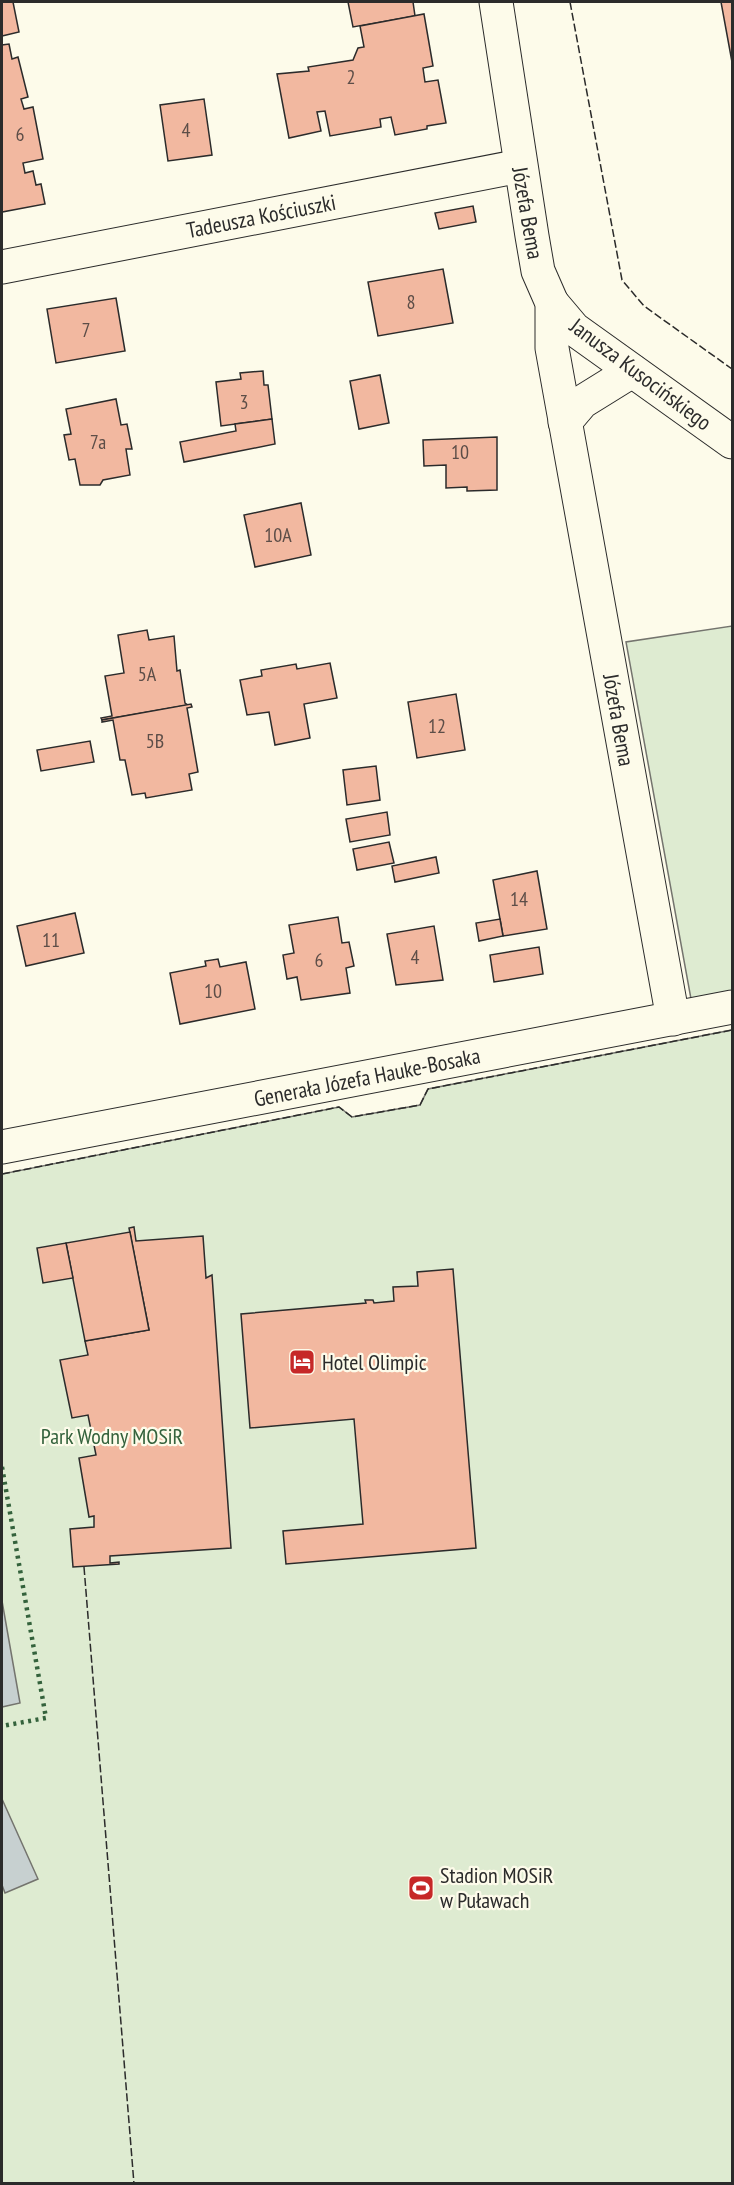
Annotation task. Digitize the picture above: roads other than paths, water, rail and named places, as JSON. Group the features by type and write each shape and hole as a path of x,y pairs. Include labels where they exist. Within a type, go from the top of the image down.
{"street":[{"name":"Józefa Bema","path":"496,2 538,271 552,303 552,348 673,1019"},
{"name":"Tadeusza Kościuszki","path":"2,267 520,166"},
{"name":"Janusza Kusocińskiego","path":"552,303 573,329 732,442"},
{"path":"565,422 582,402 632,371"},
{"name":"Generała Józefa Hauke-Bosaka","path":"2,1147 732,1007"}],"place":[{"name":"Hotel Olimpic","path":"302,1362"},
{"name":"Stadion MOSiR w Puławach","path":"421,1888"}],"park label":[{"name":"Park Wodny MOSiR","path":"112,1436"}]}
